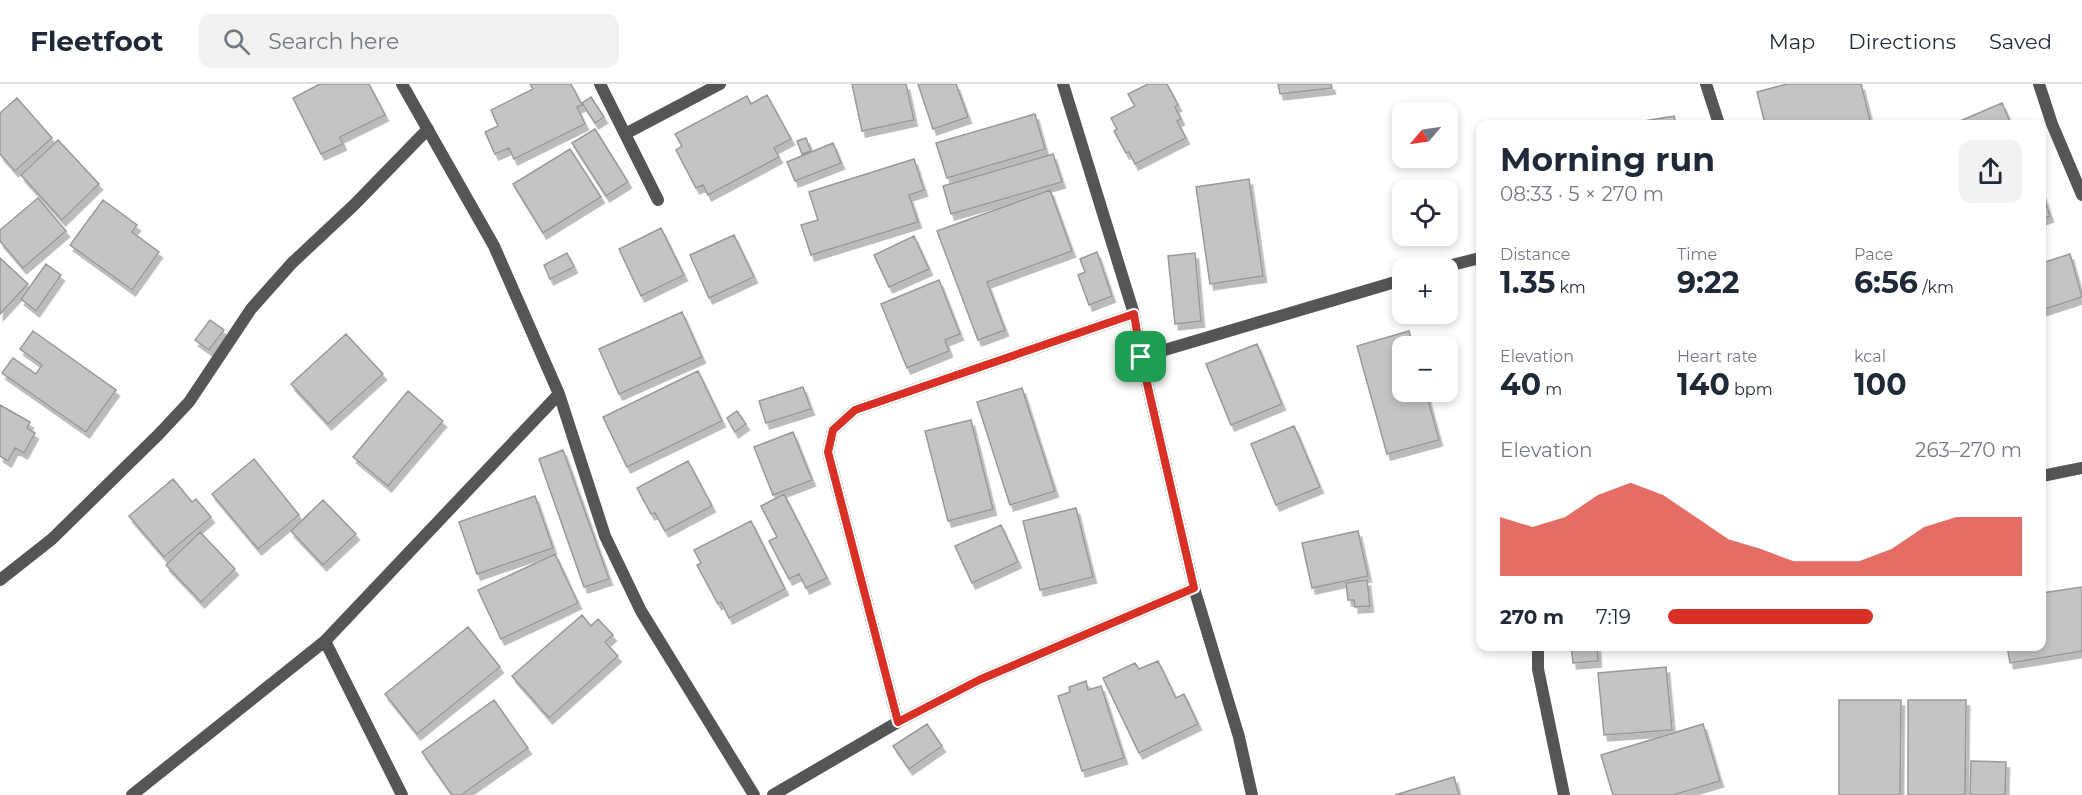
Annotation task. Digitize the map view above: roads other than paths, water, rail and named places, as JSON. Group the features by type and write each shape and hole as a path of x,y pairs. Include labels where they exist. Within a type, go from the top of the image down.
{"street":[{"path":"402,84 494,246 559,394 605,536 641,611 754,795"},
{"path":"600,84 658,200"},
{"path":"625,134 720,84"},
{"path":"1063,84 1134,314 1141,357 1194,588 1239,736 1252,795"},
{"path":"1706,84 1718,120"},
{"path":"2039,84 2052,124 2082,195"},
{"path":"0,580 52,539 159,434 189,402 251,309 292,263 354,205 428,129"},
{"path":"1458,264 1476,259"},
{"path":"1141,357 1392,283"},
{"path":"898,722 828,452 833,430 855,410 1134,314"},
{"path":"132,795 325,641 559,394"},
{"path":"2046,475 2082,468"},
{"path":"773,795 898,722 979,680 1194,588"},
{"path":"325,641 402,795"},
{"path":"1538,651 1538,669 1564,795"}]}
